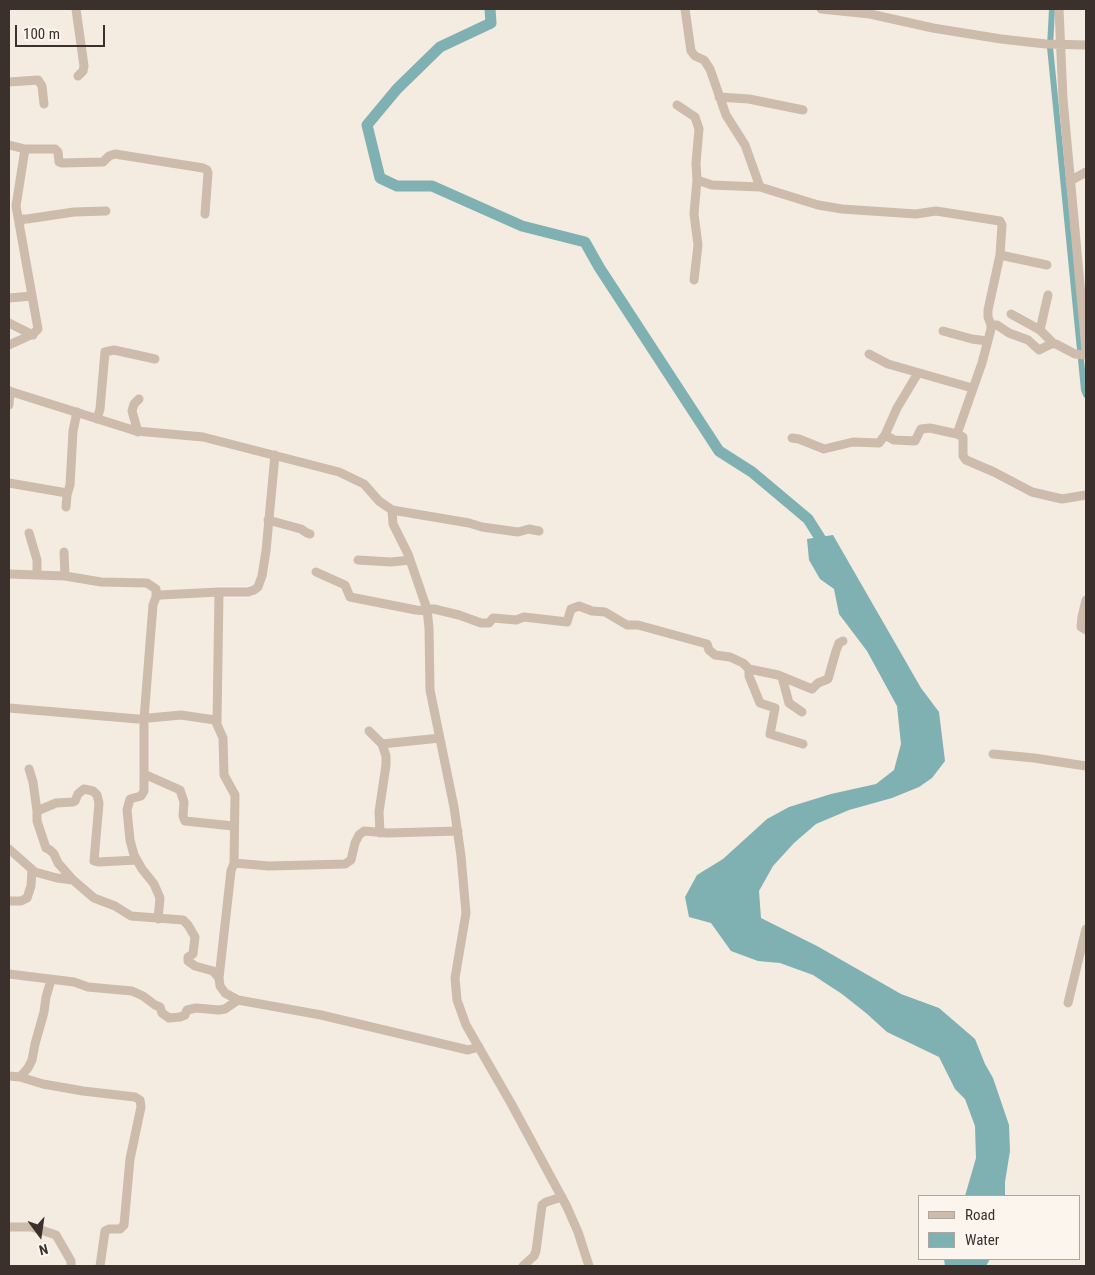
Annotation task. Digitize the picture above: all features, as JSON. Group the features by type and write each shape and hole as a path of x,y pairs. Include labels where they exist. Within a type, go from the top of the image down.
{"street":[{"path":"76,9 84,66 84,71 78,76"},
{"path":"685,9 691,51 695,56 707,63 728,120 749,152 760,187"},
{"path":"821,9 870,11 933,28 1001,39 1086,45"},
{"path":"991,325 997,325 1009,333 1028,340 1039,350 1059,344 1084,353 1060,70 1054,44 1059,9"},
{"path":"9,82 38,80 42,86 44,104"},
{"path":"719,97 749,99 803,110"},
{"path":"677,105 692,113 698,125 694,214 698,245 694,280"},
{"path":"9,145 26,149 57,150 59,160 62,163 103,162 109,156 115,154 203,168 208,173 205,214"},
{"path":"9,345 37,332 38,326 17,214 16,197 26,149"},
{"path":"1070,181 1086,172"},
{"path":"697,180 712,185 760,187 818,205 842,209 916,214 936,211 998,220 1002,225 1000,255 988,304 988,317 991,329 982,363 957,434"},
{"path":"19,224 27,219 74,212 106,211"},
{"path":"1000,255 1047,264"},
{"path":"9,298 32,296"},
{"path":"1040,330 1048,296"},
{"path":"1010,314 1040,330 1054,344"},
{"path":"9,323 32,335"},
{"path":"943,331 987,341"},
{"path":"96,418 100,409 105,352 114,350 155,359"},
{"path":"869,354 884,363 972,388"},
{"path":"792,438 824,449 853,442 876,444 885,436 885,432 897,408 918,373"},
{"path":"9,405 10,391 76,415 96,418 138,432 203,437 274,458 351,477 364,484 379,501 392,510 469,523 482,527 522,532 529,529 539,531"},
{"path":"138,432 132,411 134,404 139,399"},
{"path":"66,507 67,493 70,485 76,415"},
{"path":"885,436 894,440 915,441 921,429 930,428 957,434 964,437 964,459 1032,492 1062,499 1086,495"},
{"path":"156,597 160,595 248,592 258,586 262,576 274,458"},
{"path":"9,483 67,493"},
{"path":"392,510 393,524 425,611 430,643 429,684 465,890 466,913 454,989 460,1012 476,1048 578,1232 589,1266"},
{"path":"268,520 301,529 310,534"},
{"path":"29,532 37,560 37,575"},
{"path":"64,552 65,576"},
{"path":"358,560 407,561"},
{"path":"316,572 345,585 350,597 425,611 434,609 481,622 489,623 493,618 516,620 524,617 567,622 571,609 579,606 592,611 604,612 627,625 638,624 707,644 709,650 715,654 730,657 743,663 750,669 795,681 812,689 828,679 836,651 839,643 842,641"},
{"path":"9,574 65,576 101,582 148,583 156,590 144,719 143,794 130,799 127,806 130,840 137,860 158,893 160,903 158,919"},
{"path":"219,592 217,722 223,738 223,770 227,783 235,795 233,826 234,863 231,871 219,978 220,986 225,993 238,1000 321,1015 476,1048"},
{"path":"1086,600 1082,617 1082,627 1086,630"},
{"path":"750,669 749,676 760,703 775,708 770,734 803,744"},
{"path":"782,677 789,703 802,712"},
{"path":"9,708 144,719 181,715 210,718 217,722"},
{"path":"369,731 382,744 387,760 379,812 380,833"},
{"path":"382,744 437,738"},
{"path":"993,754 1086,766"},
{"path":"29,769 33,782 37,821 46,848 54,854 58,863 73,880 94,898 115,906 131,916 181,919 186,922 195,937 193,954 188,957 188,961 196,966 213,971 219,978"},
{"path":"144,774 180,790 184,802 183,816 185,821 233,826"},
{"path":"37,811 56,804 73,802 84,789 93,791 97,795 99,802 94,860 101,862 137,860"},
{"path":"234,863 269,866 345,864 351,860 355,843 359,835 364,831 380,833 455,831"},
{"path":"9,849 32,870 52,877 73,880"},
{"path":"9,901 21,901 27,898 31,886 32,870"},
{"path":"1068,1003 1086,929"},
{"path":"9,974 137,993 160,1007 162,1013 169,1018 180,1017 185,1015 187,1010 196,1008 225,1009 238,1000"},
{"path":"20,1077 32,1060 51,980"},
{"path":"9,1076 20,1077 43,1084 129,1096 140,1100 141,1107 130,1159 124,1225 120,1229 105,1231 100,1266"},
{"path":"523,1266 536,1253 542,1205 546,1202 560,1199"},
{"path":"9,1227 32,1227 56,1235 70,1259 71,1266"}],"water":[{"path":"833,535 921,688 939,712 945,761 932,778 919,787 892,798 849,810 816,824 794,843 773,866 759,891 761,918 817,946 901,994 939,1008 975,1039 993,1078 1009,1125 1010,1151 1005,1195 965,1195 976,1158 975,1126 965,1099 955,1089 939,1057 887,1032 842,994 813,975 780,963 758,961 731,951 711,923 689,917 685,897 697,875 723,859 767,819 789,807 831,794 876,784 894,770 901,744 897,706 867,651 839,614 834,589 820,579 809,560 807,539"},
{"path":"944,1260 989,1260 986,1266 945,1266"}],"waterway":[{"path":"490,9 491,23 440,47 397,89 367,125 380,178 397,186 432,186 522,226 585,242 599,267 719,451 752,472 808,519 827,549"},
{"path":"1052,9 1050,47 1086,395"}]}
